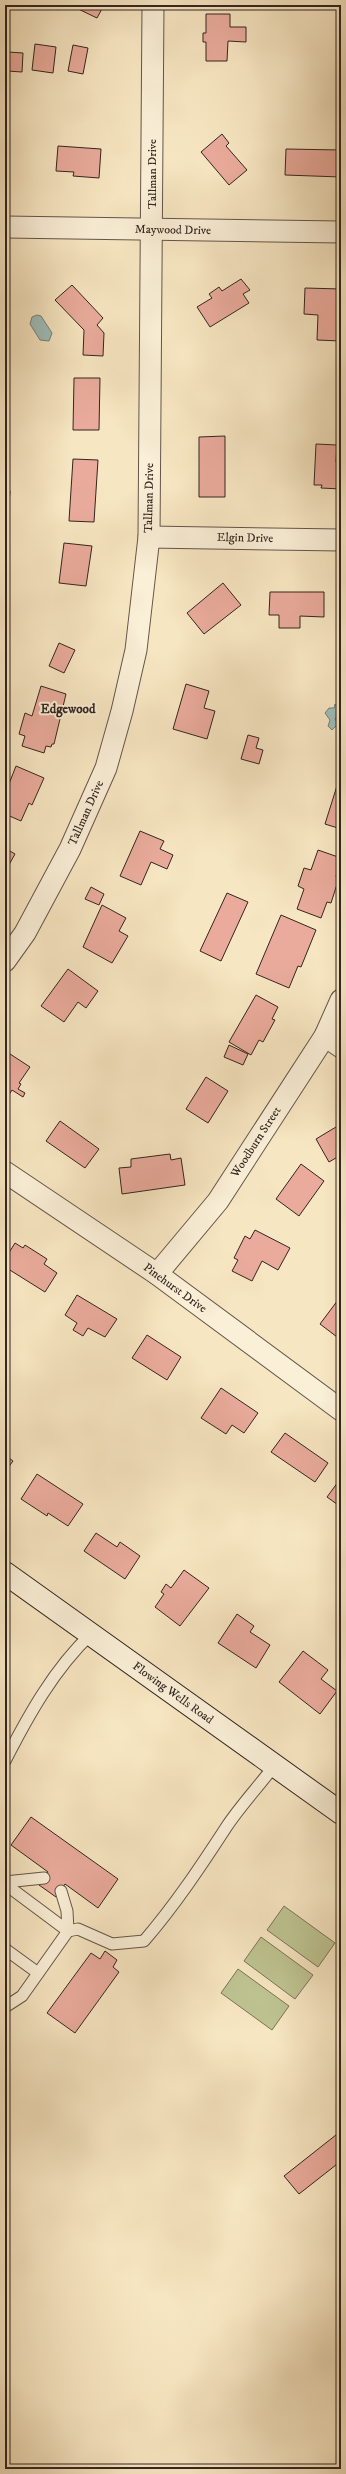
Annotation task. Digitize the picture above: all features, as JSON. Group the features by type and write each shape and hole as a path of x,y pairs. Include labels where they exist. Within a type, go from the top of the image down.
{"main road":[{"name":"Flowing Wells Road","path":"5,1573 341,1814"}],"street":[{"name":"Tallman Drive","path":"5,961 25,933 70,849 106,768 122,711 136,650 148,537 153,5"},
{"name":"Maywood Drive","path":"5,227 341,232"},
{"name":"Elgin Drive","path":"148,537 341,540"},
{"name":"Woodburn Street","path":"157,1274 218,1201 333,1042 341,1000"},
{"name":"Pinehurst Drive","path":"5,1172 157,1274 341,1410"}],"lane":[{"path":"5,1760 30,1711 76,1648 91,1634"},
{"path":"5,1883 68,1931 78,1929 112,1944 144,1941 170,1911 217,1845 227,1826 274,1766"},
{"path":"5,1883 44,1878"},
{"path":"5,2007 22,1996 68,1931 67,1911 60,1891"},
{"path":"5,1949 38,1973"}],"green space":[{"path":"284,1906 335,1943 318,1967 267,1930"},
{"path":"261,1937 313,1975 295,1999 244,1961"},
{"path":"238,1969 289,2006 272,2030 221,1993"}],"water":[{"path":"37,315 41,316 52,333 49,341 40,340 30,324 32,317"},
{"path":"335,704 340,707 337,711 338,715 335,719 338,724 332,730 328,726 330,720 325,713 329,708 334,708"}],"building":[{"path":"70,5 104,5 97,18"},
{"path":"206,14 230,14 230,27 246,27 246,42 228,41 227,61 206,61 206,42 203,42 203,33 206,33"},
{"path":"35,44 56,47 53,73 32,70"},
{"path":"73,45 88,48 83,74 68,71"},
{"path":"8,52 23,53 22,72 7,71"},
{"path":"222,134 229,143 226,146 247,170 229,185 201,152"},
{"path":"58,146 101,149 99,178 73,176 74,172 56,171"},
{"path":"286,149 341,150 341,177 285,175"},
{"path":"5,150 8,150 7,175 5,175"},
{"path":"241,279 250,290 243,294 249,303 210,327 197,307 212,298 209,294 219,287 222,291"},
{"path":"72,285 103,318 97,325 104,333 103,356 83,355 84,330 55,300"},
{"path":"305,288 341,289 341,341 317,340 318,315 304,314"},
{"path":"74,378 100,378 99,430 73,430"},
{"path":"225,436 225,497 199,497 199,437"},
{"path":"316,444 337,445 336,462 341,462 341,489 321,488 322,485 314,485"},
{"path":"73,459 98,460 94,522 69,521"},
{"path":"5,490 10,491 8,516 5,516"},
{"path":"64,543 92,546 86,586 59,583"},
{"path":"223,583 241,605 204,634 187,613"},
{"path":"270,592 324,592 324,617 300,616 300,628 279,628 279,615 269,615"},
{"path":"59,643 75,650 64,673 49,666"},
{"path":"186,684 209,691 204,708 215,711 207,739 173,729"},
{"path":"41,686 66,694 54,744 52,744 51,747 46,746 44,753 22,746 25,736 19,734 25,713 32,716"},
{"path":"248,735 259,738 256,748 263,750 259,764 241,759"},
{"path":"16,766 44,778 32,805 29,803 21,821 5,814 5,794"},
{"path":"341,773 341,829 325,824"},
{"path":"140,831 164,841 160,849 173,855 167,869 151,862 141,885 120,876"},
{"path":"5,848 15,854 5,872"},
{"path":"318,850 341,858 336,877 339,878 331,903 327,902 321,918 297,909 304,889 298,886 304,868 311,870"},
{"path":"91,887 104,894 99,905 85,899"},
{"path":"227,893 248,902 221,961 200,951"},
{"path":"102,905 126,918 119,931 128,936 112,963 83,947"},
{"path":"281,915 316,930 301,967 298,966 289,988 256,974"},
{"path":"68,969 98,991 86,1008 78,1002 64,1022 41,1006"},
{"path":"256,995 278,1007 272,1019 275,1020 263,1042 259,1040 251,1055 229,1042"},
{"path":"229,1045 248,1054 243,1065 224,1057"},
{"path":"7,1052 30,1067 19,1083 21,1084 18,1089 25,1093 23,1097 12,1090 5,1101 5,1055"},
{"path":"206,1077 228,1091 208,1123 186,1109"},
{"path":"60,1121 99,1149 85,1168 46,1141"},
{"path":"341,1124 341,1155 329,1162 316,1139"},
{"path":"170,1154 171,1160 181,1158 185,1185 122,1194 119,1168 131,1167 131,1159"},
{"path":"301,1164 324,1181 299,1216 276,1199"},
{"path":"255,1230 290,1248 278,1270 262,1261 252,1281 232,1271 238,1260 234,1258 245,1236 250,1239"},
{"path":"15,1243 23,1248 25,1245 47,1259 44,1264 57,1273 45,1292 5,1267 5,1259"},
{"path":"77,1295 117,1319 105,1337 88,1328 83,1336 73,1330 77,1323 65,1315"},
{"path":"341,1296 341,1340 320,1324"},
{"path":"147,1335 181,1357 167,1380 132,1358"},
{"path":"221,1388 258,1413 244,1433 232,1425 226,1434 201,1418"},
{"path":"285,1433 328,1463 315,1482 271,1452"},
{"path":"5,1455 13,1461 5,1472"},
{"path":"37,1474 83,1504 68,1526 48,1513 47,1516 21,1499"},
{"path":"341,1478 341,1507 327,1497"},
{"path":"96,1533 117,1547 120,1542 140,1556 125,1579 84,1551"},
{"path":"184,1570 209,1588 180,1626 155,1607 164,1594 161,1592 166,1584 171,1588"},
{"path":"237,1614 254,1626 250,1632 270,1645 256,1668 218,1643"},
{"path":"303,1651 328,1670 321,1679 337,1691 320,1714 279,1682"},
{"path":"31,1817 118,1879 98,1908 65,1884 56,1897 39,1885 48,1872 11,1845"},
{"path":"105,1951 117,1960 113,1967 119,1972 75,2033 47,2013 91,1953 100,1959"},
{"path":"341,2131 341,2161 299,2194 284,2176"}],"district":[{"name":"Edgewood","path":"68,709"}]}
